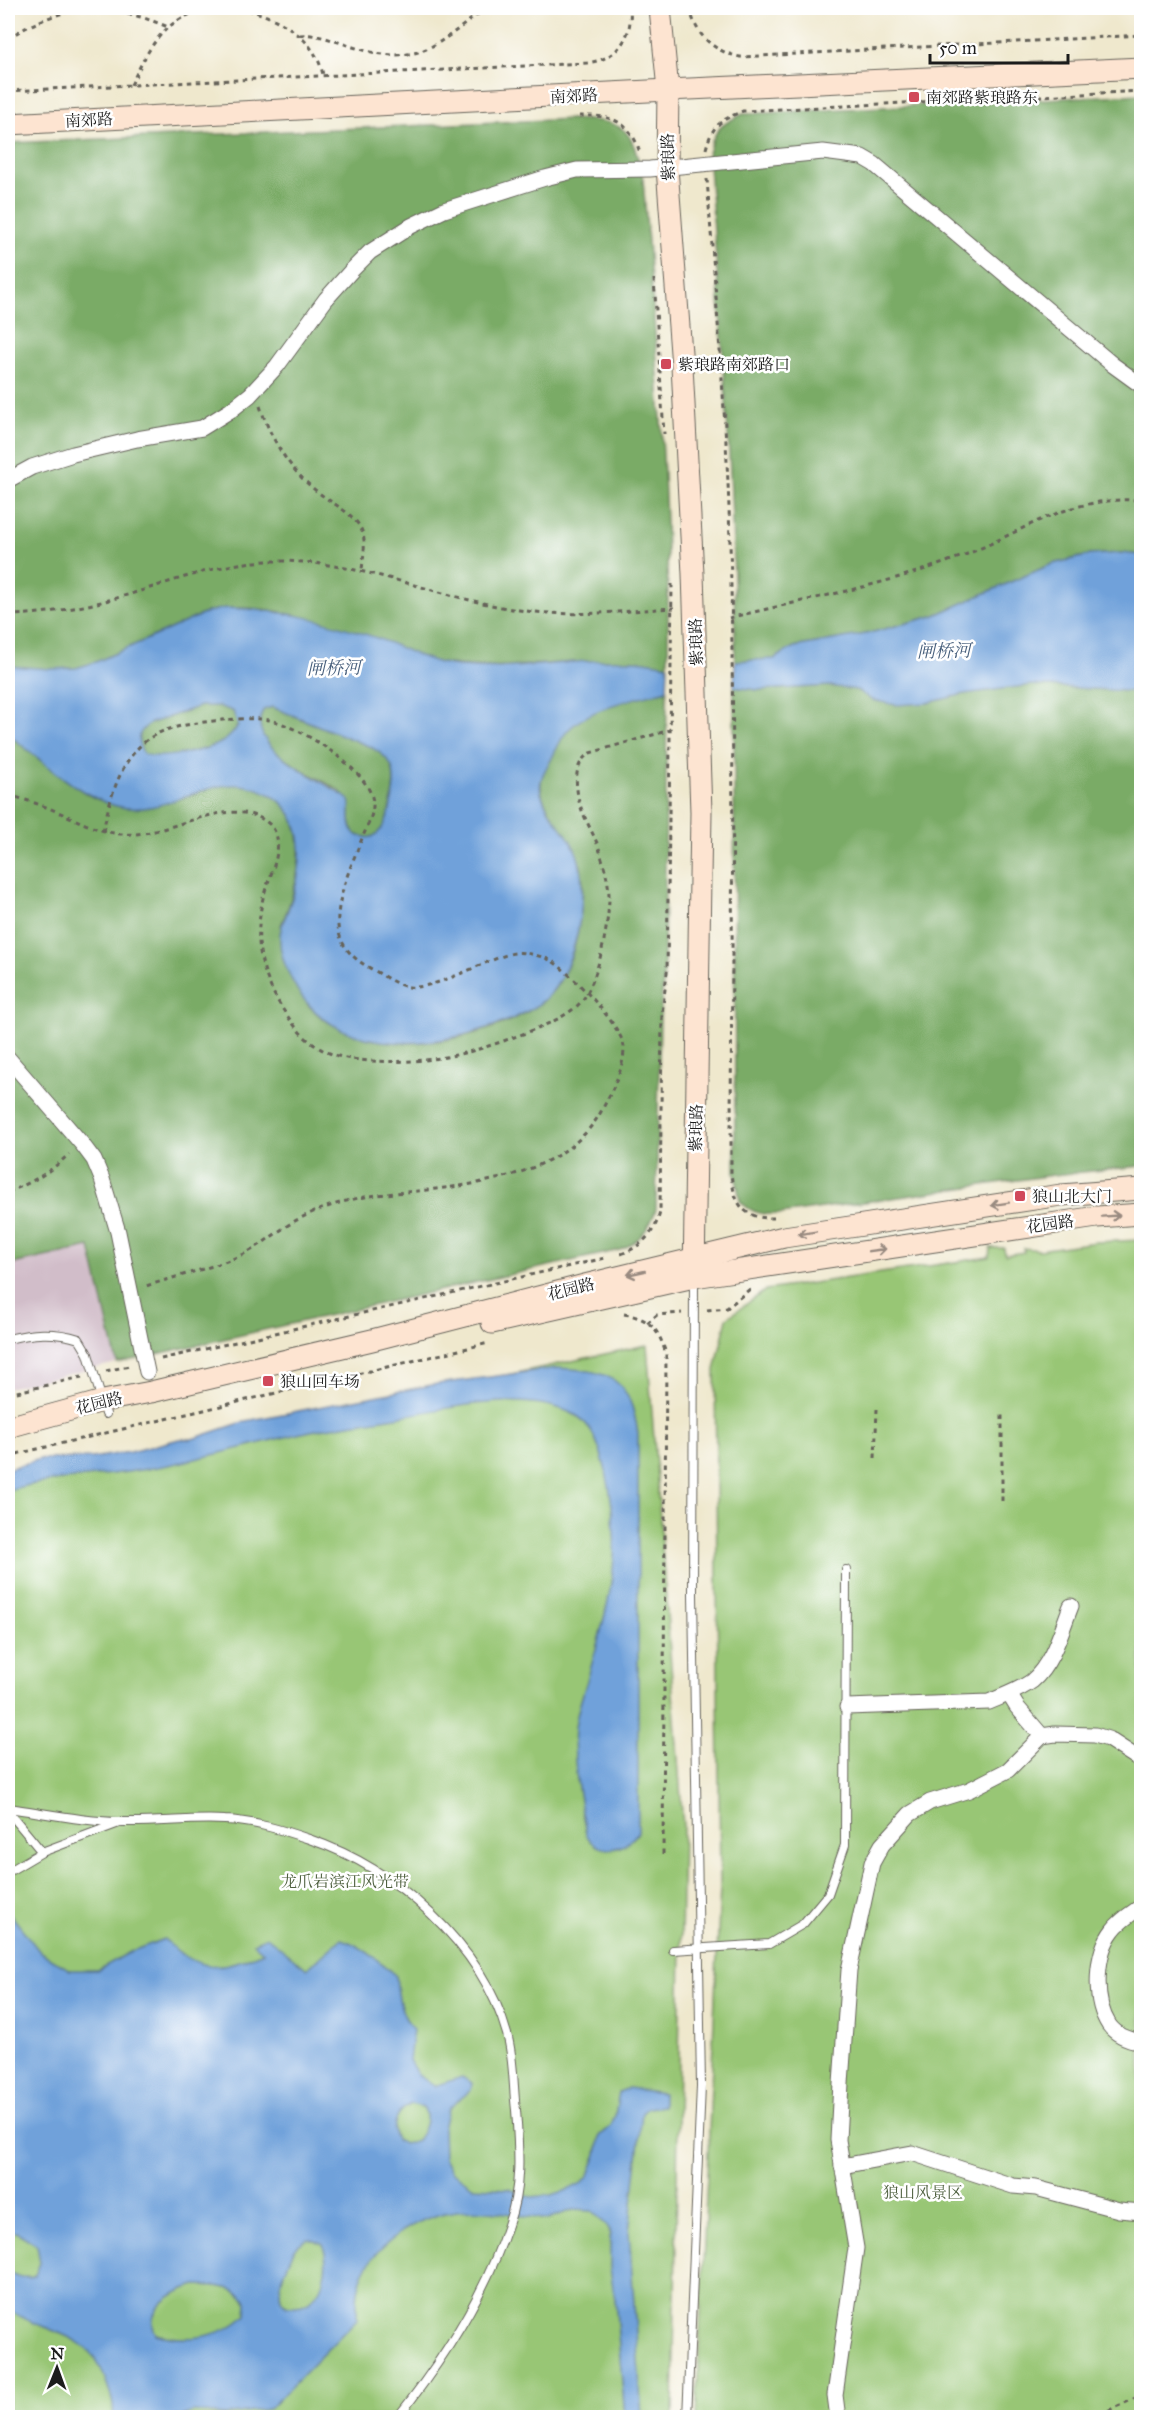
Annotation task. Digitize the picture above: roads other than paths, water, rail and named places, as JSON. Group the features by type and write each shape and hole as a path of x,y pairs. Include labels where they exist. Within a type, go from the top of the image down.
{"street":[{"name":"紫琅路","path":"660,8 668,90 667,168 682,366 690,516 701,812 694,1268"},
{"name":"南郊路","path":"8,124 1142,68"},
{"path":"8,480 32,467 73,454 136,439 202,428 231,410 255,390 277,366 327,299 370,252 411,226 444,210 577,170 667,168 823,152 862,157 874,164 1113,365 1142,386"},
{"path":"8,1058 94,1160 110,1200 130,1291 141,1368"},
{"name":"花园路","path":"694,1268 784,1237 1061,1195 1142,1189"},
{"name":"花园路","path":"8,1437 151,1392 372,1340 585,1285 694,1268 1097,1217 1142,1214"},
{"name":"花园路","path":"8,1427 104,1407"},
{"path":"847,1707 989,1702 1009,1694 1032,1681 1046,1665 1071,1606"},
{"path":"1009,1694 1042,1736"},
{"path":"838,2418 835,2394 856,2248 838,2140 840,2083 849,1970 872,1863 882,1845 910,1814 930,1802 969,1790 1008,1770 1042,1736 1095,1735 1108,1739 1142,1761"},
{"path":"1142,1906 1112,1931 1100,1963 1099,1978 1103,2013 1110,2026 1120,2034 1142,2042"},
{"path":"842,2166 912,2153 1013,2186 1036,2188 1119,2210 1142,2212"}],"lane":[{"path":"687,2418 701,2086 693,1594 694,1268"},
{"path":"8,1339 26,1335 59,1333 79,1339 88,1354 104,1407"},
{"path":"673,1950 769,1944 803,1924 828,1894 845,1845 846,1570"},
{"path":"8,1809 121,1822 225,1820 270,1827 346,1853 412,1896 441,1923 462,1949 498,2008 508,2036 520,2155 519,2182 509,2225 466,2317 445,2352 397,2418"},
{"path":"8,1809 42,1852"},
{"path":"8,1872 42,1852 121,1822"}],"water":[{"name":"闸桥河","path":"1121,553 1141,555 1141,692 1031,685 964,694 927,703 896,705 872,700 857,690 830,686 758,690 734,687 735,661 774,659 794,647 866,634 933,616 1052,564 1090,555"},
{"name":"闸桥河","path":"225,608 245,609 302,617 377,638 436,662 458,666 502,667 610,660 641,660 668,665 667,690 615,704 578,721 564,736 543,775 540,784 544,802 569,838 577,854 582,888 574,947 559,982 544,1000 510,1020 450,1038 422,1042 393,1042 366,1038 340,1029 317,1013 298,991 282,954 280,932 294,893 300,861 298,831 284,805 271,795 250,787 230,785 211,788 155,806 136,808 116,806 101,801 73,785 8,734 8,666 76,668 96,662 208,612","holes":["200,706 218,706 233,711 238,725 233,733 222,742 194,751 170,756 143,753 139,737 142,730 149,724","272,707 371,747 387,759 393,773 393,796 386,821 380,831 373,836 356,835 350,824 349,800 275,751 264,738 260,725 263,710"]},
{"path":"557,1368 591,1372 615,1381 630,1400 638,1434 638,1832 626,1844 612,1849 598,1846 586,1834 576,1768 574,1741 576,1721 607,1605 614,1551 612,1505 606,1470 594,1437 587,1425 577,1416 537,1403 491,1402 467,1405 322,1429 158,1467 45,1482 8,1490 8,1469 40,1459 91,1458 130,1452 179,1439 192,1439 246,1421 437,1384"},
{"path":"8,1911 40,1952 70,1970 98,1970 132,1951 164,1939 176,1950 199,1963 222,1965 235,1963 263,1952 253,1943 267,1937 307,1969 341,1939 356,1945 396,1976 400,2004 413,2030 409,2060 417,2074 434,2086 462,2077 472,2083 471,2090 448,2109 443,2128 444,2159 451,2171 474,2187 509,2189 531,2197 568,2190 582,2183 589,2175 597,2154 600,2136 611,2126 615,2116 619,2092 628,2088 663,2093 663,2106 648,2108 642,2113 629,2232 642,2417 625,2417 615,2299 610,2269 610,2234 607,2226 592,2211 572,2210 548,2219 541,2219 510,2213 467,2210 442,2214 411,2226 384,2246 364,2271 358,2290 357,2319 269,2409 224,2415 193,2412 181,2417 113,2417 113,2404 106,2381 98,2364 88,2351 64,2335 22,2318 8,2309 8,2272 22,2277 32,2276 35,2275 40,2263 37,2245 17,2232 8,2233","holes":["411,2104 423,2107 426,2119 417,2140 404,2144 396,2140 393,2129 398,2115","308,2239 322,2243 325,2272 317,2294 304,2304 288,2306 281,2300 282,2283 293,2252","196,2285 231,2289 243,2296 247,2302 246,2315 227,2329 204,2336 179,2338 156,2334 153,2317 157,2309 163,2302"]}],"place":[{"name":"南郊路紫琅路东","path":"914,97"},
{"name":"紫琅路南郊路口","path":"666,364"},
{"name":"狼山北大门","path":"1020,1196"},
{"name":"狼山回车场","path":"268,1381"}],"park label":[{"name":"龙爪岩滨江风光带","path":"345,1881"},
{"name":"狼山风景区","path":"923,2192"}]}
